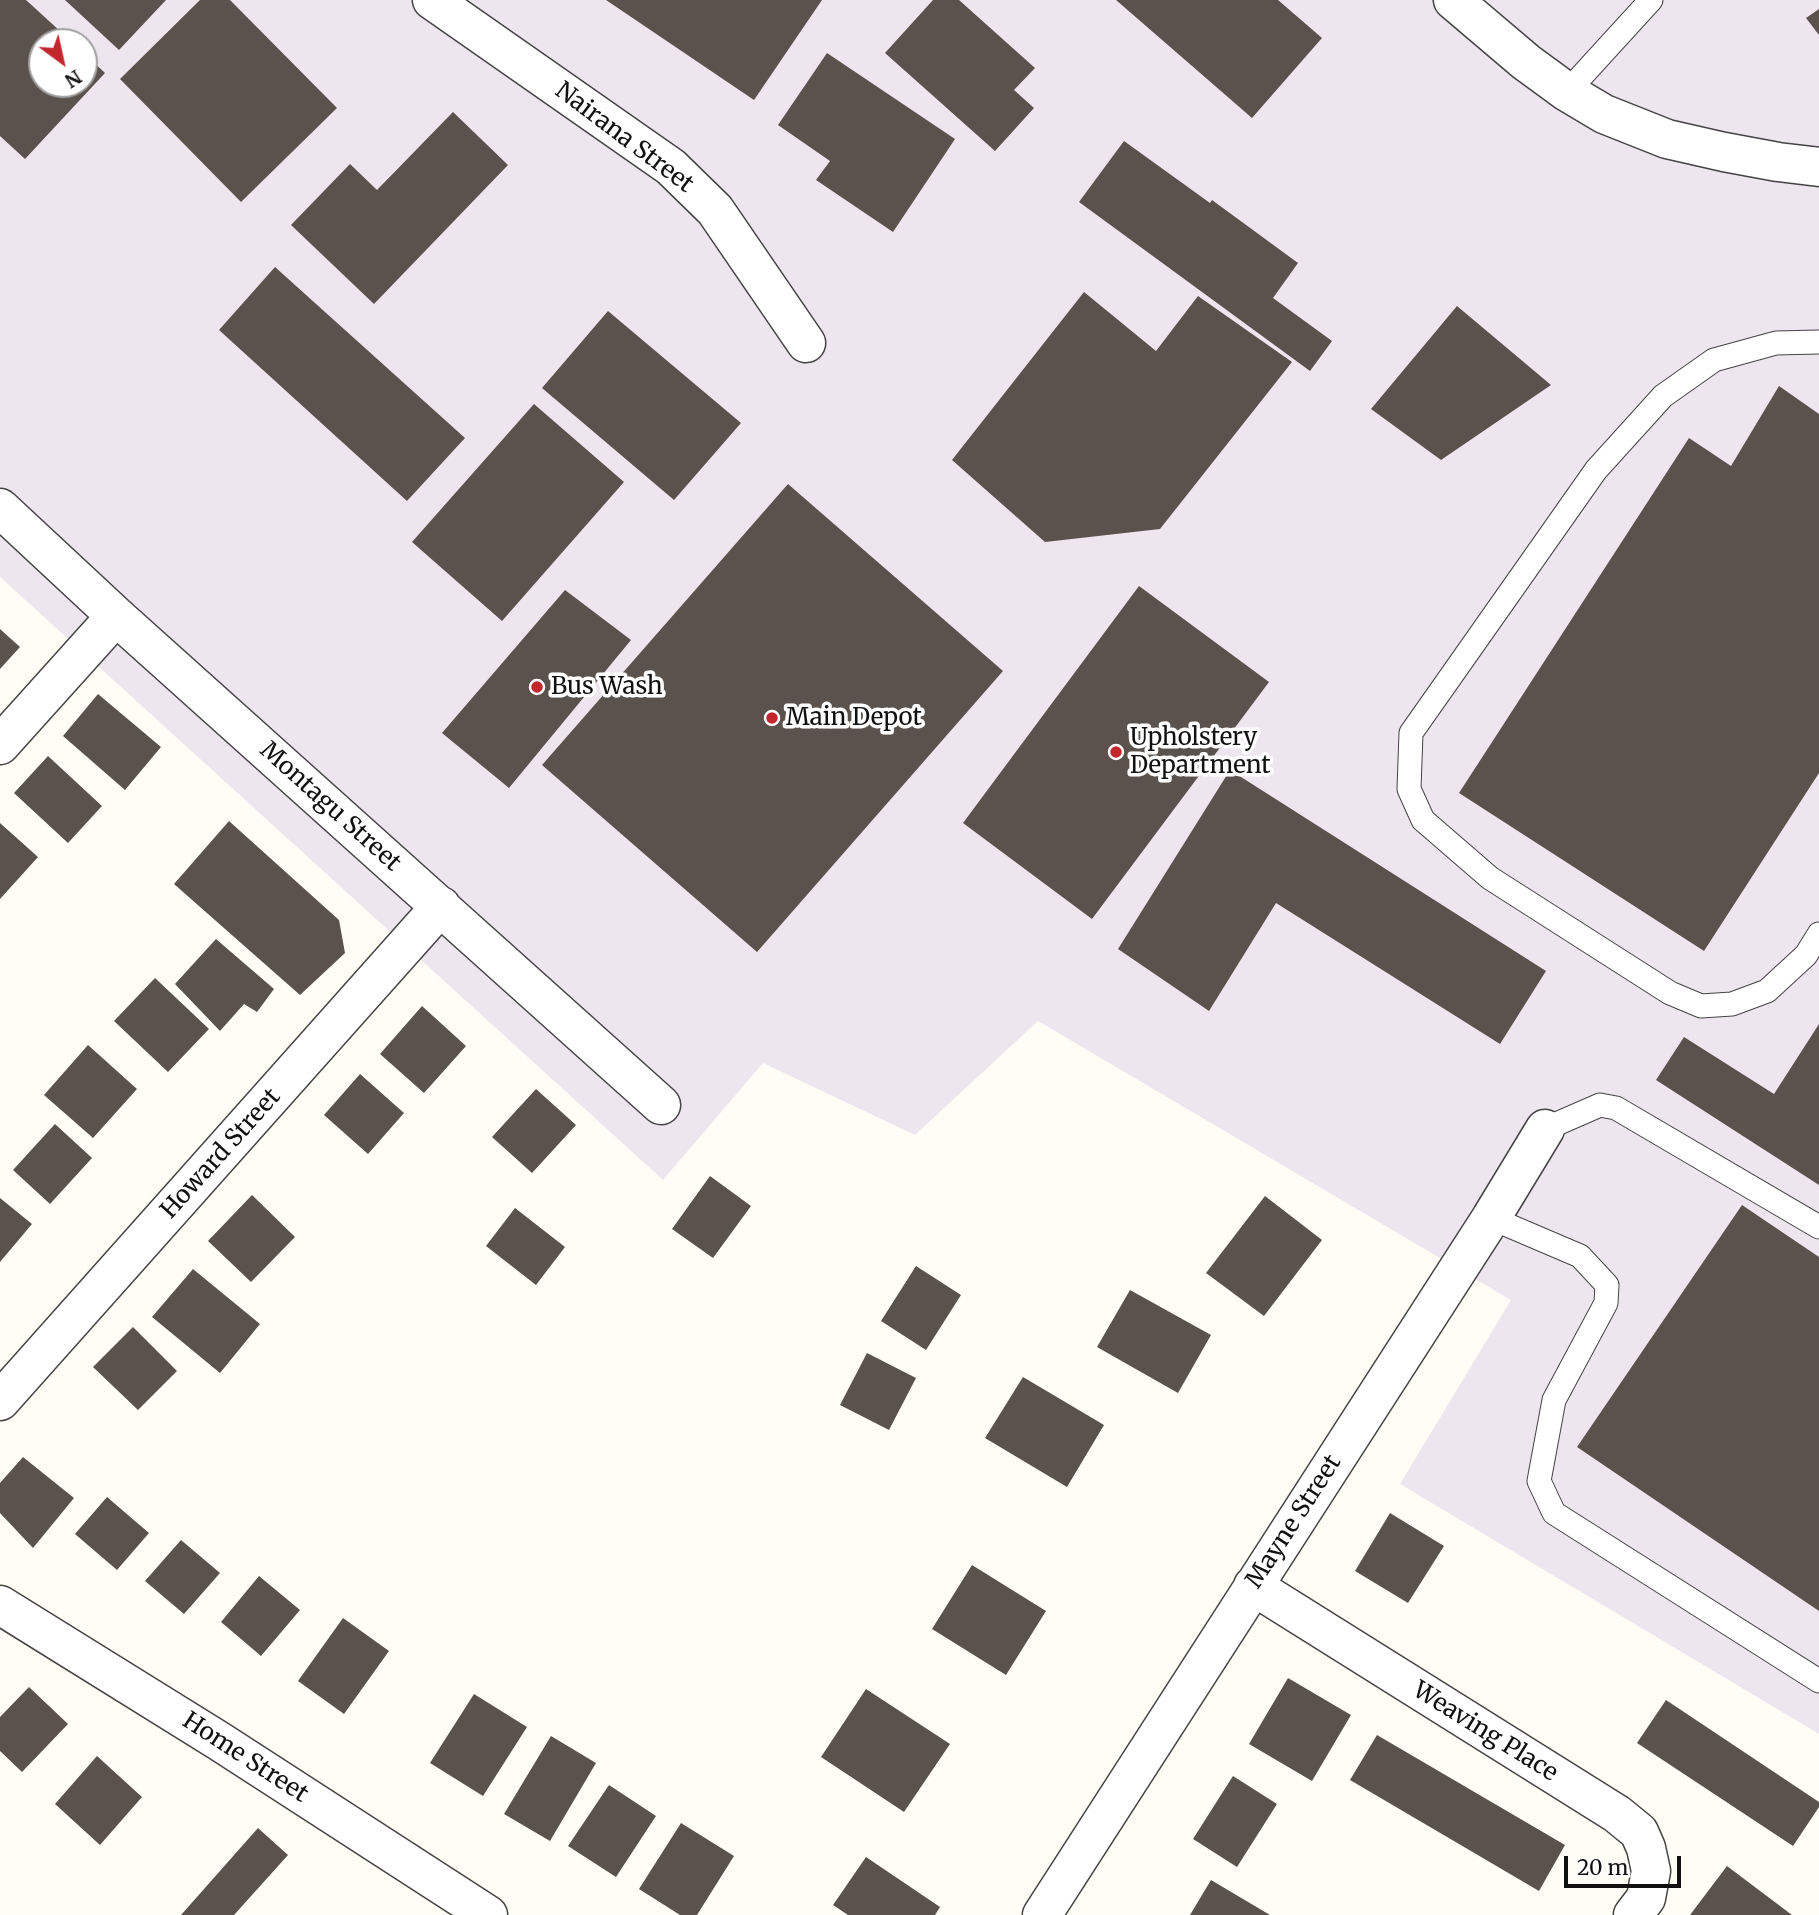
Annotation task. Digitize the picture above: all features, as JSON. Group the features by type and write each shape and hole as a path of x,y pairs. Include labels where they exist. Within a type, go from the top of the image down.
{"street":[{"name":"Nairana Street","path":"432,0 671,167 715,210 806,344"},
{"path":"1454,0 1526,62 1567,92 1604,114 1667,139 1778,162 1819,167"},
{"name":"Montagu Street","path":"0,509 661,1105"},
{"path":"0,746 116,616"},
{"name":"Howard Street","path":"0,1401 441,906"},
{"name":"Mayne Street","path":"1042,1915 1545,1129"},
{"name":"Weaving Place","path":"1253,1586 1617,1814 1639,1832 1651,1871 1646,1898 1633,1915"},
{"name":"Home Street","path":"0,1605 219,1741 488,1915"}],"lane":[{"path":"1567,92 1651,0"},
{"path":"1819,342 1776,343 1714,360 1663,396 1595,470 1410,733 1409,789 1423,820 1490,878 1670,993 1701,1006 1732,1004 1767,991 1805,955 1819,934"},
{"path":"1545,1129 1600,1105 1616,1108 1819,1227"},
{"path":"1490,1218 1580,1256 1606,1285 1606,1303 1554,1400 1539,1481 1554,1513 1819,1681"}],"shaded area":[{"path":"0,0 1819,0 1819,1734 1400,1484 1511,1300 1038,1021 915,1135 763,1063 663,1180 0,577"}],"building":[{"path":"0,0 26,0 57,28 28,28 28,98 82,98 25,159 0,136"},
{"path":"65,0 166,0 119,50"},
{"path":"200,0 230,0 337,108 241,202 120,79"},
{"path":"606,0 822,0 754,100"},
{"path":"933,0 959,0 1035,68 1014,90 1034,108 995,151 885,53"},
{"path":"1116,0 1278,0 1322,38 1252,118"},
{"path":"1819,9 1819,35 1806,18"},
{"path":"827,53 955,139 893,232 816,180 830,161 778,125"},
{"path":"98,66 105,73 98,81"},
{"path":"453,112 508,165 374,304 291,225 350,164 377,190"},
{"path":"1124,141 1210,203 1212,200 1298,263 1273,298 1332,341 1310,371 1079,202"},
{"path":"275,267 465,438 407,501 219,330"},
{"path":"1084,292 1156,351 1198,296 1292,362 1160,529 1045,542 952,460"},
{"path":"1457,306 1551,385 1441,460 1371,409"},
{"path":"608,311 741,423 674,500 542,388"},
{"path":"1779,386 1819,414 1819,773 1704,951 1459,793 1689,438 1731,466"},
{"path":"534,404 624,482 502,621 412,542"},
{"name":"Main Depot","path":"788,484 1003,671 757,952 542,765"},
{"name":"Upholstery Department","path":"1139,586 1269,682 1092,919 963,823"},
{"name":"Bus Wash","path":"565,590 631,640 509,788 442,733"},
{"path":"0,629 20,647 0,669"},
{"path":"98,694 161,747 125,790 63,736"},
{"path":"48,756 102,806 68,843 14,793"},
{"path":"1230,770 1546,971 1500,1044 1276,903 1209,1011 1118,949"},
{"path":"229,821 339,920 345,953 300,995 174,884"},
{"path":"0,823 38,857 0,899"},
{"path":"216,939 274,989 257,1012 244,1004 220,1031 175,984"},
{"path":"155,978 209,1029 168,1072 114,1021"},
{"path":"422,1006 466,1046 424,1093 380,1054"},
{"path":"1819,1024 1819,1185 1656,1080 1684,1037 1774,1094"},
{"path":"88,1045 137,1089 93,1138 44,1095"},
{"path":"360,1074 404,1113 368,1154 324,1115"},
{"path":"536,1089 576,1125 532,1173 492,1137"},
{"path":"55,1124 92,1158 50,1204 13,1170"},
{"path":"710,1176 751,1206 713,1258 672,1229"},
{"path":"252,1195 295,1237 251,1282 208,1241"},
{"path":"1265,1196 1322,1240 1264,1316 1206,1273"},
{"path":"0,1198 32,1224 0,1262"},
{"path":"1742,1205 1819,1257 1819,1611 1577,1447"},
{"path":"515,1208 565,1247 536,1285 486,1246"},
{"path":"916,1266 961,1295 926,1350 881,1321"},
{"path":"193,1269 260,1324 220,1373 152,1317"},
{"path":"1130,1290 1211,1335 1178,1393 1097,1347"},
{"path":"133,1327 177,1371 138,1410 93,1367"},
{"path":"867,1353 916,1378 889,1430 840,1405"},
{"path":"1023,1377 1104,1425 1067,1487 985,1438"},
{"path":"23,1457 74,1498 33,1548 0,1513 0,1483"},
{"path":"107,1497 149,1533 117,1570 75,1534"},
{"path":"1390,1513 1444,1546 1408,1603 1355,1571"},
{"path":"181,1540 220,1573 184,1614 145,1581"},
{"path":"972,1565 1046,1611 1006,1675 932,1629"},
{"path":"259,1576 300,1610 261,1656 221,1622"},
{"path":"343,1618 389,1651 344,1714 298,1681"},
{"path":"1288,1678 1351,1715 1312,1781 1249,1744"},
{"path":"29,1687 68,1724 22,1772 0,1751 0,1717"},
{"path":"866,1689 950,1744 904,1812 821,1757"},
{"path":"474,1694 527,1727 483,1796 430,1763"},
{"path":"1666,1700 1819,1802 1819,1807 1793,1846 1637,1743"},
{"path":"1377,1735 1565,1845 1539,1891 1350,1780"},
{"path":"551,1736 596,1763 550,1841 504,1814"},
{"path":"97,1756 142,1797 100,1845 55,1804"},
{"path":"1233,1776 1277,1804 1237,1867 1193,1839"},
{"path":"609,1785 656,1816 616,1877 568,1846"},
{"path":"681,1823 734,1856 697,1915 680,1915 639,1889"},
{"path":"258,1828 288,1855 234,1915 181,1915"},
{"path":"866,1857 940,1907 935,1915 848,1915 833,1905"},
{"path":"1727,1866 1792,1915 1690,1915"},
{"path":"1211,1880 1270,1915 1190,1915"}],"place":[{"name":"Bus Wash","path":"537,687"},
{"name":"Main Depot","path":"772,718"},
{"name":"Upholstery Department","path":"1116,752"}]}
